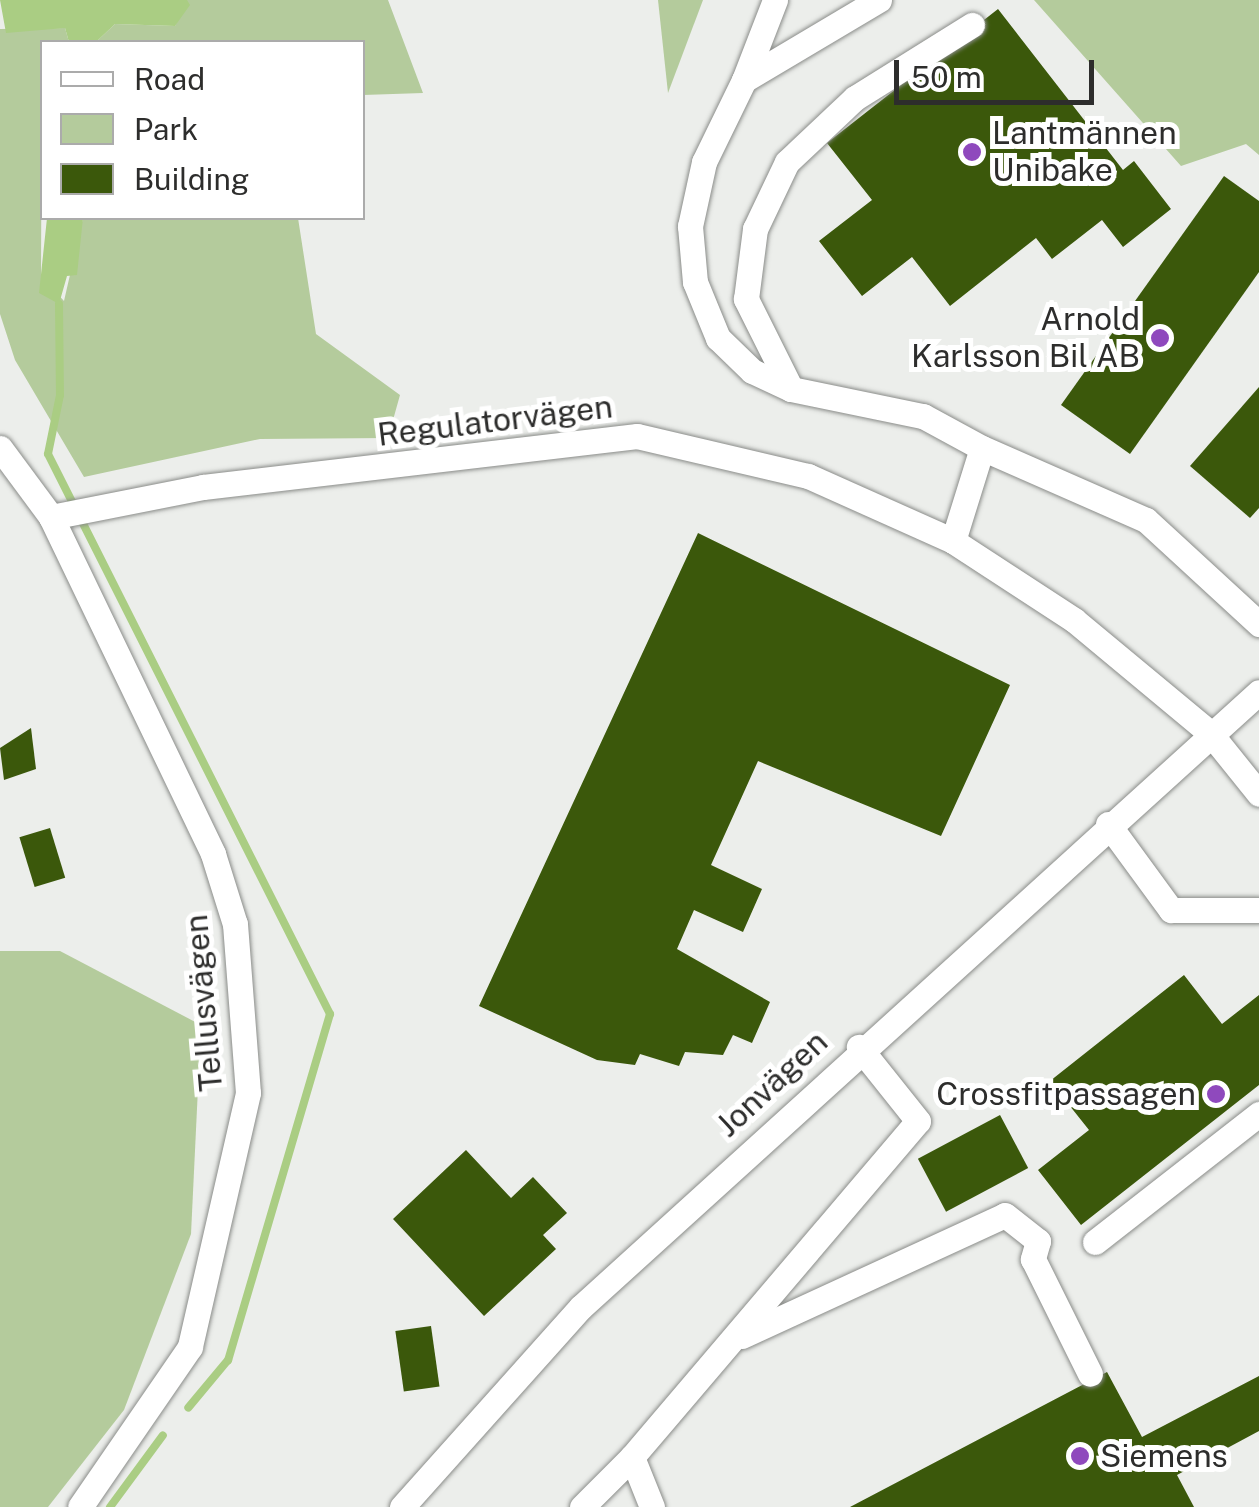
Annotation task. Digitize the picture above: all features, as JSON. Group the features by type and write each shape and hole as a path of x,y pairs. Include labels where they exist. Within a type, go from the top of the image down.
{"street":[{"path":"775,0 744,80 704,162 690,226 695,282 718,338 752,371 791,389 923,416 982,448 1146,520 1259,624"},
{"path":"744,80 879,0"},
{"path":"791,389 746,298 754,229 787,162 854,98 972,25"},
{"name":"Regulatorvägen","path":"57,516 88,508 637,436 808,476 952,541 1074,620 1210,732 1259,794"},
{"name":"Tellusvägen","path":"0,448 57,516 213,854 235,924 248,1093 190,1348 80,1507"},
{"path":"952,541 982,448"},
{"name":"Jonvägen","path":"402,1507 581,1307 859,1047 1259,692"},
{"path":"1108,824 1171,910 1259,910"},
{"path":"582,1507 632,1457 918,1121 859,1047"},
{"path":"1094,1242 1259,1114"},
{"path":"733,1340 1005,1215 1038,1241 1033,1259 1090,1374"},
{"path":"632,1457 652,1507"}],"green space":[{"path":"187,0 388,0 423,93 365,95 365,40 98,40 115,24 175,26"},
{"path":"658,0 703,0 668,93"},
{"path":"1034,0 1259,0 1259,155 1246,144 1181,166"},
{"path":"65,28 68,40 40,40 41,276 64,301 83,220 298,220 316,334 400,395 388,438 260,439 84,477 15,360 0,314 0,29"},
{"path":"0,951 60,951 201,1025 191,1234 124,1410 48,1507 0,1507"}],"shaded area":[{"path":"0,0 187,0 190,5 175,26 115,24 98,40 68,40 65,28 6,33"},
{"path":"47,220 83,220 77,275 67,276 59,304 39,293"}],"building":[{"name":"Lantmännen Unibake","path":"998,9 1123,170 1134,161 1171,209 1123,247 1102,220 1052,259 1036,238 950,306 912,257 862,296 819,241 872,200 827,143"},
{"name":"Arnold Karlsson Bil AB","path":"1224,176 1259,201 1259,272 1130,454 1061,405"},
{"path":"1259,387 1259,508 1250,518 1190,466"},
{"path":"698,533 1010,685 941,836 758,761 711,865 762,889 743,932 694,910 677,949 770,1002 752,1043 733,1035 723,1055 685,1052 679,1066 640,1054 635,1065 597,1060 479,1006"},
{"path":"31,728 36,769 4,780 0,748"},
{"path":"50,828 65,878 35,887 19,837"},
{"path":"1184,975 1222,1024 1259,995 1259,1085 1081,1225 1038,1170 1089,1130 1050,1081"},
{"path":"1000,1115 1028,1168 946,1212 918,1159"},
{"path":"466,1150 511,1198 533,1177 567,1213 543,1235 556,1249 484,1316 393,1219"},
{"path":"431,1326 439,1386 404,1391 395,1331"},
{"name":"Siemens","path":"1107,1372 1142,1437 1259,1376 1259,1431 1177,1475 1194,1507 850,1507"}],"waterway":[{"path":"59,304 60,395 48,454 330,1014 228,1360 188,1408"},
{"path":"110,1507 163,1435"}],"place":[{"name":"Lantmännen Unibake","path":"972,152"},
{"name":"Arnold Karlsson Bil AB","path":"1160,338"},
{"name":"Crossfitpassagen","path":"1216,1094"},
{"name":"Siemens","path":"1080,1456"}]}
